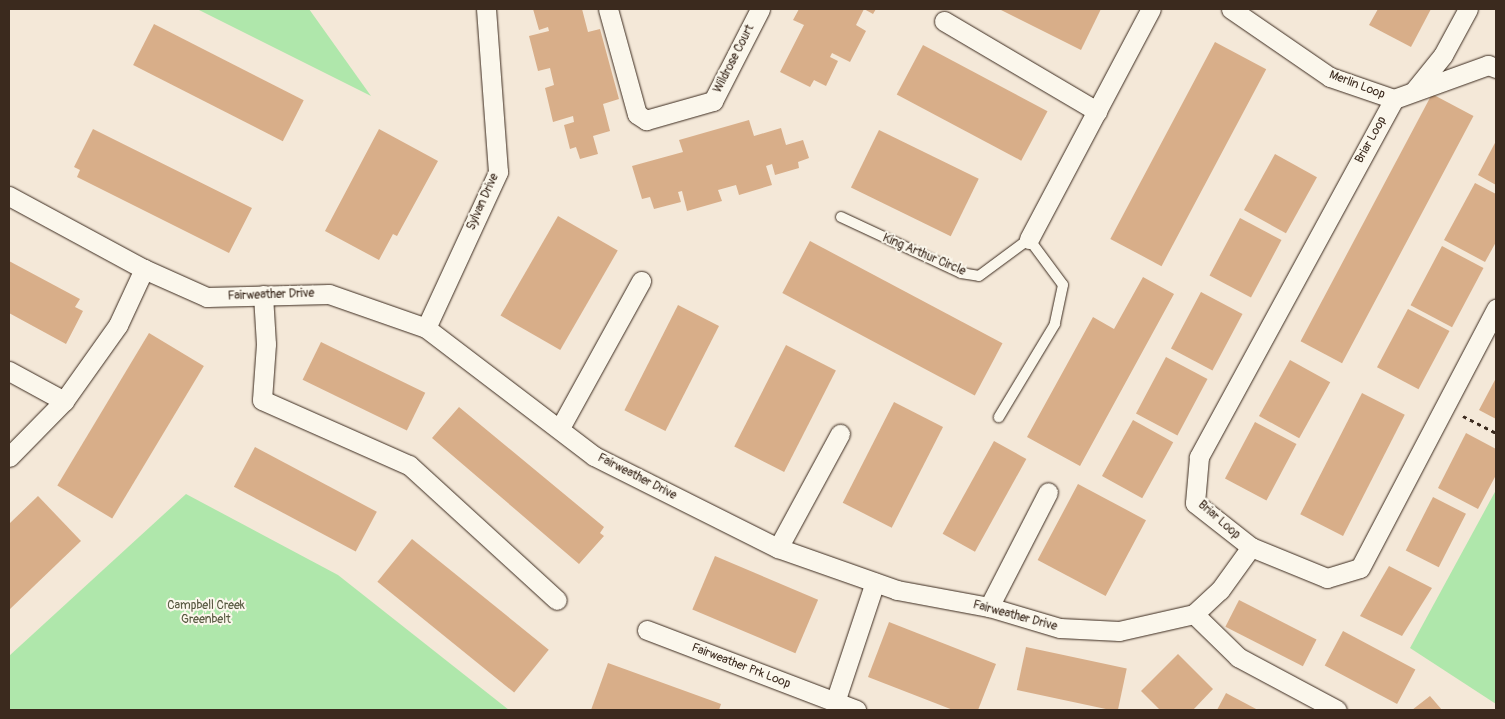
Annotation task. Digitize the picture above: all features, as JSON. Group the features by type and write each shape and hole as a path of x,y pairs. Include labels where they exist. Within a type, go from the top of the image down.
{"street":[{"name":"Sylvan Drive","path":"426,328 498,172 486,9"},
{"name":"Wildrose Court","path":"608,9 637,114 646,120 712,101 760,9"},
{"name":"King Arthur Circle","path":"1029,239 1151,9"},
{"path":"1413,92 1443,55 1468,9"},
{"name":"Merlin Loop","path":"1240,11 1330,77 1394,99 1488,65 1496,68"},
{"path":"944,22 1097,111"},
{"name":"Briar Loop","path":"1394,99 1199,457 1195,502 1251,548 1327,578 1360,568 1496,309"},
{"name":"Fairweather Drive","path":"9,196 144,269 207,297 329,294 426,328 560,428 594,456 778,548 875,582 990,607 1060,628 1119,631 1194,614 1220,590 1251,548"},
{"path":"9,457 64,402 118,325 144,269"},
{"path":"560,428 641,282"},
{"path":"263,295 266,344 262,400 409,465 557,600"},
{"path":"9,371 64,402"},
{"path":"778,548 840,434"},
{"path":"990,607 1048,492"},
{"path":"835,702 875,582"},
{"path":"1194,614 1238,657 1337,710"},
{"name":"Fairweather Prk Loop","path":"647,630 856,710"}],"lane":[{"name":"King Arthur Circle","path":"841,218 961,273 979,276 1029,239"},
{"path":"999,417 1056,324 1064,285 1029,239"}],"path":[{"path":"1445,407 1496,433"}],"green space":[{"path":"197,9 309,9 371,96"},
{"path":"1496,490 1496,704 1410,648"},
{"name":"Campbell Creek Greenbelt","path":"186,494 338,575 509,710 9,710 9,656"}],"building":[{"path":"533,9 582,9 588,32 600,29 619,99 603,104 610,131 593,136 598,154 580,159 576,147 570,149 564,125 574,122 573,116 553,122 545,88 554,85 550,68 538,71 529,36 549,31 548,27 539,30"},
{"path":"799,9 864,9 856,25 866,31 850,62 832,53 830,57 838,61 826,86 814,80 810,87 780,72 804,25 793,20"},
{"path":"864,9 876,9 873,14"},
{"path":"999,9 1101,9 1081,50"},
{"path":"1378,9 1431,9 1411,47 1369,25"},
{"path":"154,24 304,100 283,141 133,65"},
{"path":"1215,42 1266,69 1162,266 1110,239"},
{"path":"923,45 1047,111 1021,161 897,94"},
{"path":"1432,94 1473,116 1342,363 1301,341"},
{"path":"749,120 754,136 781,128 786,145 803,140 809,158 798,162 799,168 775,175 772,164 766,166 772,185 739,195 736,185 718,190 722,201 687,211 682,191 678,192 681,202 654,209 650,197 642,199 632,166 683,152 679,140"},
{"path":"93,129 252,208 229,253 77,177 80,170 74,167"},
{"path":"379,129 438,161 397,236 393,234 379,260 325,231"},
{"path":"879,130 979,179 951,236 851,188"},
{"path":"1496,141 1496,185 1478,175"},
{"path":"1275,154 1317,177 1286,233 1244,210"},
{"path":"1475,183 1496,194 1496,242 1485,262 1444,240"},
{"path":"558,216 618,250 560,350 500,316"},
{"path":"1240,218 1281,240 1251,297 1209,275"},
{"path":"810,241 1002,343 975,395 782,293"},
{"path":"1442,246 1483,268 1452,327 1411,305"},
{"path":"9,261 80,299 75,307 83,311 66,344 9,313"},
{"path":"1143,277 1174,294 1080,466 1027,437 1093,317 1114,329"},
{"path":"1201,292 1242,314 1212,371 1171,349"},
{"path":"678,305 719,326 665,431 624,410"},
{"path":"1408,309 1449,331 1419,389 1377,367"},
{"path":"149,333 204,366 112,519 57,486"},
{"path":"321,342 425,393 407,431 303,380"},
{"path":"786,345 836,370 784,472 734,447"},
{"path":"1166,357 1207,379 1177,436 1136,414"},
{"path":"1290,360 1330,382 1299,438 1259,416"},
{"path":"1496,378 1496,419 1479,410"},
{"path":"1362,393 1405,415 1343,536 1300,514"},
{"path":"894,402 943,427 892,528 843,503"},
{"path":"459,407 604,527 600,533 604,536 579,564 432,438"},
{"path":"1133,420 1173,442 1142,498 1102,476"},
{"path":"1255,422 1296,444 1266,501 1225,479"},
{"path":"1466,433 1496,449 1496,475 1478,509 1438,488"},
{"path":"994,441 1026,459 975,552 943,534"},
{"path":"255,447 377,512 356,552 234,487"},
{"path":"1078,484 1146,520 1106,596 1038,560"},
{"path":"38,496 81,541 9,610 9,524"},
{"path":"1433,497 1466,514 1439,567 1406,550"},
{"path":"412,539 549,650 514,693 377,582"},
{"path":"715,556 818,600 795,653 692,609"},
{"path":"1389,566 1432,588 1402,636 1360,616"},
{"path":"1239,600 1317,639 1303,666 1225,627"},
{"path":"889,622 996,664 978,710 953,710 868,677"},
{"path":"1343,631 1415,669 1397,704 1325,665"},
{"path":"1026,647 1127,668 1118,710 1017,690"},
{"path":"1178,654 1213,689 1193,710 1160,710 1141,691"},
{"path":"608,663 721,704 719,710 591,710"},
{"path":"1226,693 1258,710 1217,710"},
{"path":"1430,696 1442,710 1412,710"}]}
